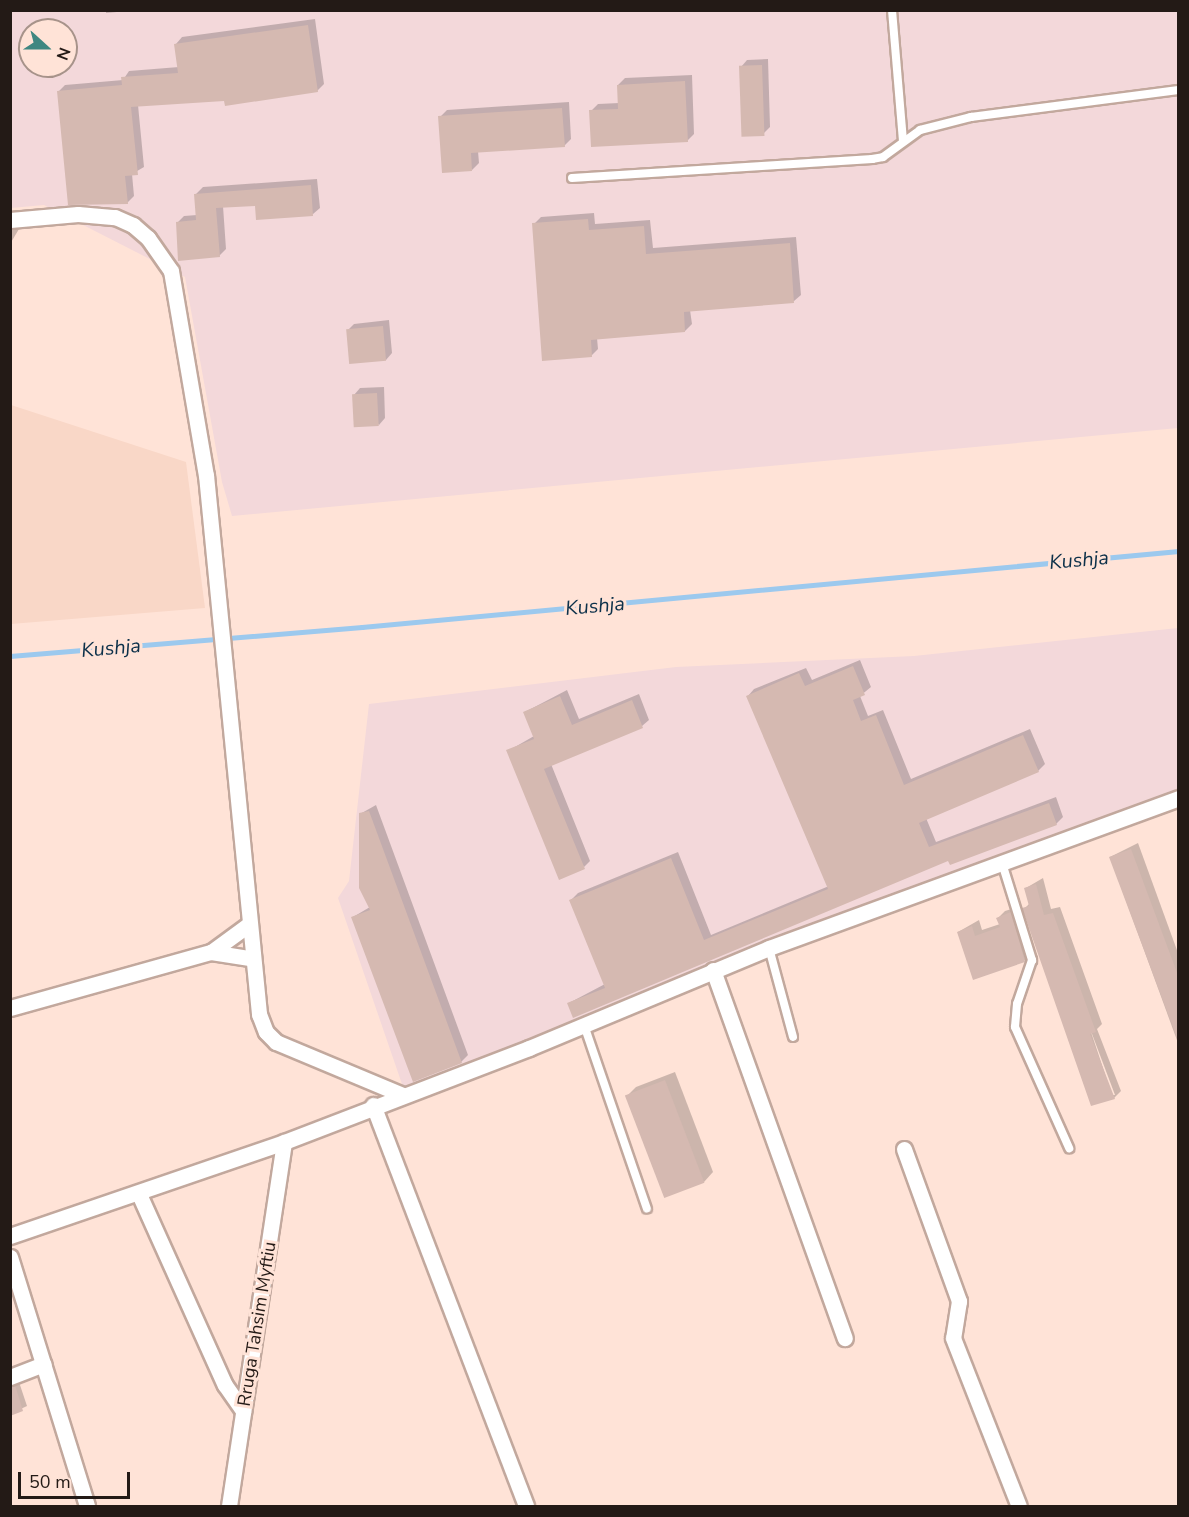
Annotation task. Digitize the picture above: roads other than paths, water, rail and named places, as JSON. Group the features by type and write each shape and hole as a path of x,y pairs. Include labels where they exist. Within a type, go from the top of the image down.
{"street":[{"path":"10,220 78,214 115,217 134,225 148,238 171,271 206,475 250,958 259,1014 266,1032 276,1042 404,1095"},
{"path":"10,1236 139,1194 284,1142 584,1025 769,948 1179,798"},
{"path":"10,1008 211,952 248,925"},
{"path":"211,952 250,958"},
{"path":"713,970 845,1338"},
{"path":"373,1106 526,1506"},
{"name":"Rruga Tahsim Myftiu","path":"229,1506 284,1142"},
{"path":"904,1149 959,1301 953,1338 1019,1506"},
{"path":"139,1194 225,1385 243,1412"},
{"path":"10,1257 87,1506"},
{"path":"10,1377 44,1364"}],"lane":[{"path":"892,10 903,141"},
{"path":"572,178 872,159 883,157 920,129 971,117 1179,90"},
{"path":"1002,863 1032,960 1017,1004 1015,1027 1069,1148"},
{"path":"769,948 793,1037"},
{"path":"584,1025 647,1209"}],"waterway":[{"name":"Kushja","path":"10,656 362,627 1178,551"}]}
